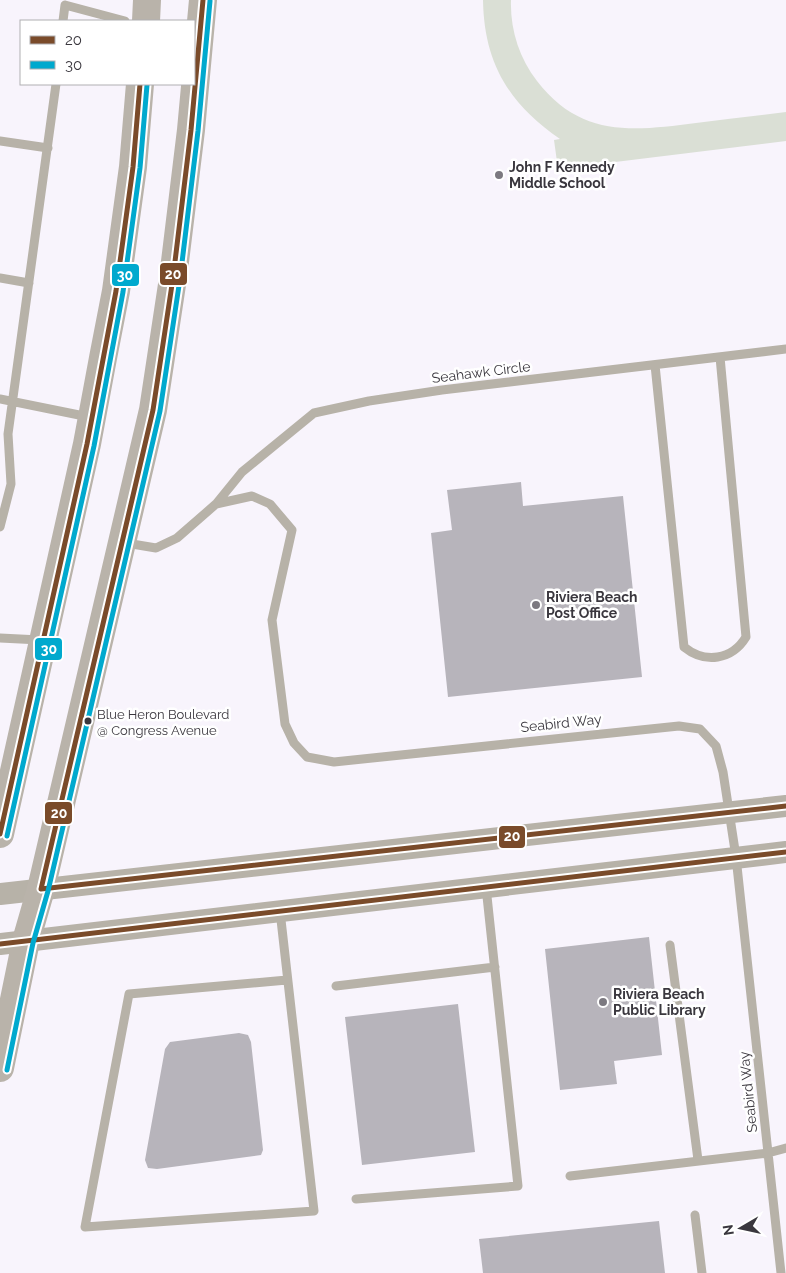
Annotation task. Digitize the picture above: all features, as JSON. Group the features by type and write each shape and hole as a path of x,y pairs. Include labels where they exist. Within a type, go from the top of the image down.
{"main road":[{"path":"146,20 147,0"},
{"path":"195,82 203,0"},
{"path":"0,834 92,418 117,281 133,167 140,85"},
{"path":"0,1068 13,942 41,889 153,410 173,278 195,85"}],"street":[{"path":"0,894 786,806"},
{"path":"13,942 786,852"}],"lane":[{"path":"63,20 65,2 122,20"},
{"path":"0,527 11,484 4,433 13,403 56,85"},
{"path":"0,141 48,148"},
{"path":"0,278 29,283"},
{"name":"Seahawk Circle","path":"216,504 242,472 314,412 369,400 786,349"},
{"path":"655,365 684,647 695,656 714,657 729,655 739,649 746,637 720,357"},
{"path":"0,399 92,418"},
{"name":"Seabird Way","path":"123,543 156,548 177,538 216,504 252,496 270,504 292,530 272,620 285,724 294,743 307,757 334,762 627,730 686,727 700,729 716,746 723,772 736,857 782,1273"},
{"path":"0,638 43,640"},
{"path":"356,1199 518,1186 486,887"},
{"path":"280,911 288,980 314,1211 85,1227 128,994 288,980"},
{"path":"670,945 698,1160"},
{"path":"336,986 495,967"},
{"path":"570,1176 768,1153 786,1148"},
{"path":"695,1215 702,1273"}],"shaded area":[{"path":"483,0 511,0 514,32 525,63 537,81 554,99 572,113 590,121 609,126 651,128 786,112 786,141 558,169 554,140 560,139 542,126 513,96 494,62 488,43"}],"building":[{"name":"Riviera Beach Post Office","path":"521,482 523,506 623,496 642,677 448,697 431,533 452,530 447,490"},
{"name":"Riviera Beach Public Library","path":"649,937 662,1055 614,1061 617,1084 560,1090 545,949"},
{"path":"458,1004 475,1152 362,1165 345,1017"},
{"path":"239,1033 248,1035 251,1042 263,1150 261,1155 157,1169 148,1168 145,1160 165,1049 170,1042"},
{"path":"659,1221 665,1273 483,1273 479,1239"}],"transit line":[{"name":"20","path":"203,0 191,130 173,278 153,410 41,889 786,806"},
{"name":"30","path":"7,1070 33,943 48,891 160,411 180,279 198,131 210,1"},
{"name":"20","path":"0,834 87,444 116,291 133,167 140,85"},
{"name":"30","path":"7,836 94,446 123,292 140,168 147,85"},
{"name":"20","path":"0,944 786,852"}],"place":[{"name":"John F Kennedy Middle School","path":"499,175"},
{"name":"Riviera Beach Post Office","path":"536,605"},
{"name":"Blue Heron Boulevard @ Congress Avenue","path":"88,721"},
{"name":"Riviera Beach Public Library","path":"603,1002"}]}
